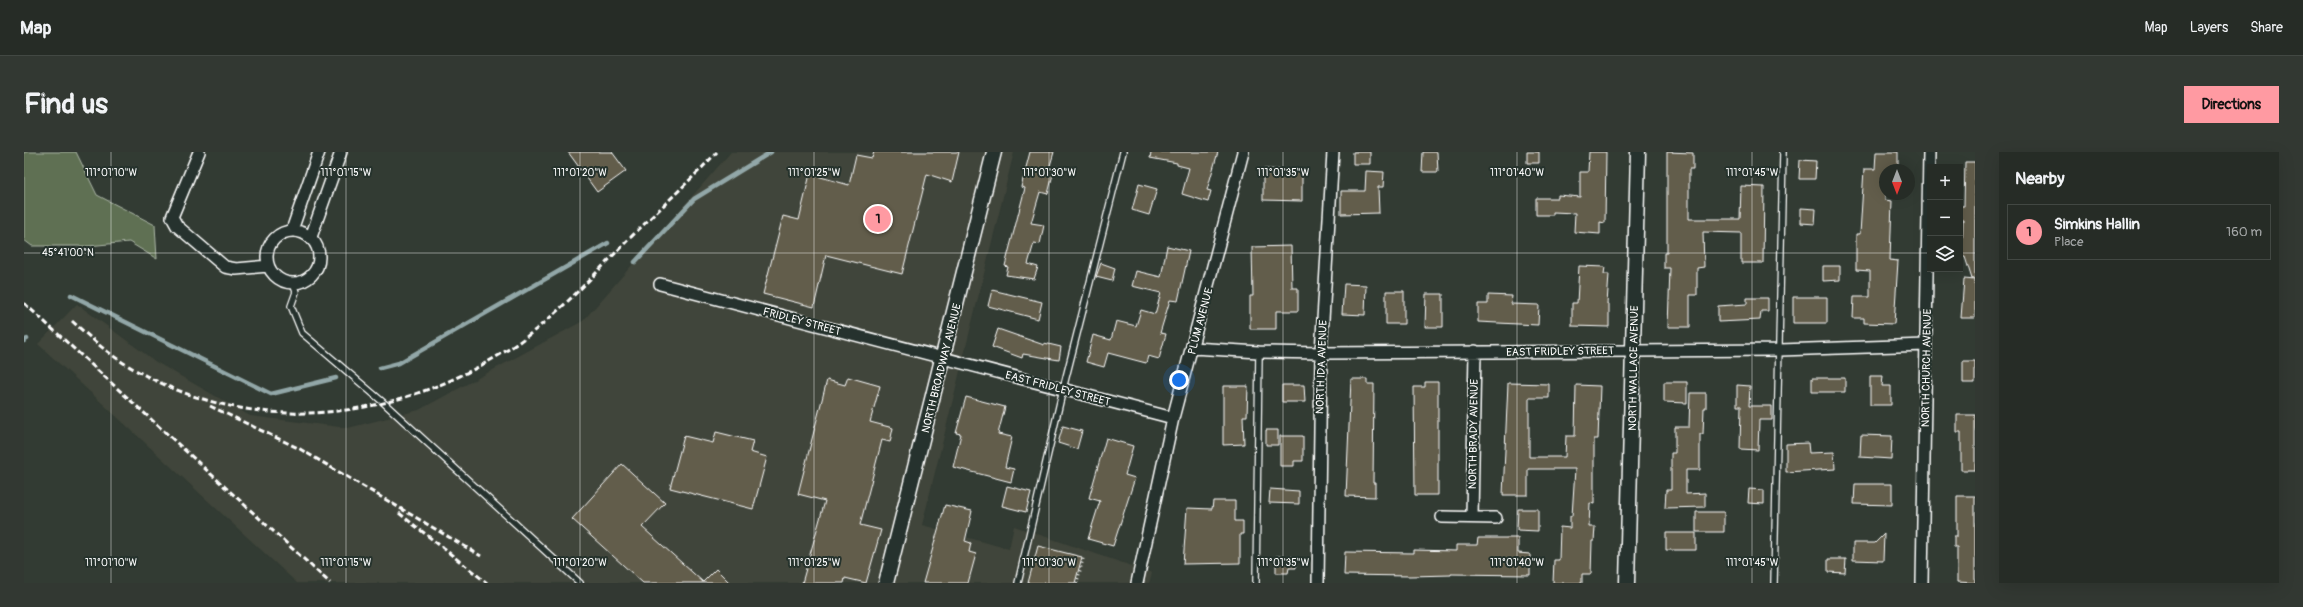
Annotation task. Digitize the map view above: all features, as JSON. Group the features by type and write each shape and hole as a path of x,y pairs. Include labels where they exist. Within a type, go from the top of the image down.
{"street":[{"path":"198,152 172,217 177,226 225,267 236,269 268,266"},
{"path":"292,230 319,152"},
{"path":"311,237 341,152"},
{"name":"NORTH BROADWAY AVENUE","path":"886,583 994,152"},
{"name":"PLUM AVENUE","path":"1137,583 1173,418 1193,348 1243,152"},
{"name":"NORTH IDA AVENUE","path":"1318,583 1321,353 1333,152"},
{"name":"NORTH WALLACE AVENUE","path":"1627,583 1638,152"},
{"name":"NORTH CHURCH AVENUE","path":"1922,583 1929,152"},
{"path":"292,230 299,231 311,237 320,253 316,270 310,277 294,283 278,278 268,266 268,249 271,242 280,234 292,230"},
{"name":"FRIDLEY STREET","path":"660,284 943,358"},
{"name":"EAST FRIDLEY STREET","path":"1193,348 1259,352 1321,353 1780,350 1926,346"},
{"name":"NORTH BRADY AVENUE","path":"1472,517 1474,352"},
{"name":"EAST FRIDLEY STREET","path":"943,358 1173,418"},
{"path":"1442,517 1496,518"}],"lane":[{"path":"1018,583 1063,389 1123,152"},
{"path":"1774,583 1783,152"},
{"path":"294,283 296,292 291,306 302,333 384,404 580,583"},
{"path":"1256,583 1259,352"}],"path":[{"path":"1077,583 1084,556"}],"shaded area":[{"path":"731,152 1014,152 922,525 1009,549 1014,526 1152,573 1149,583 297,583 38,344 77,304 156,362 250,416 348,428 419,410 583,321"}],"green space":[{"path":"24,152 76,152 97,195 155,225 157,259 129,242 88,246 32,246 24,240"}],"building":[{"path":"568,152 612,152 626,171 597,192"},
{"path":"874,152 959,152 952,182 927,174 902,274 826,255 814,307 763,294 783,216 799,220 810,174 849,185 856,155 872,158"},
{"path":"1030,152 1054,152 1049,169 1054,170 1048,194 1040,192 1031,223 1044,225 1040,244 1034,243 1028,264 1038,267 1034,279 1006,275 1008,267 1005,266 1025,188 1021,187"},
{"path":"1151,152 1218,152 1207,190 1211,191 1208,202 1182,194 1189,168 1177,165 1177,163 1150,158"},
{"path":"1353,152 1370,152 1370,164 1353,164"},
{"path":"1423,152 1437,152 1438,172 1422,172"},
{"path":"1527,152 1539,152 1539,163 1527,163"},
{"path":"1589,152 1606,152 1605,223 1600,222 1600,234 1574,232 1575,213 1553,212 1553,215 1536,215 1536,198 1558,198 1558,195 1580,197 1580,172 1588,172"},
{"path":"1667,152 1693,153 1693,169 1689,169 1689,219 1740,219 1741,186 1764,187 1763,263 1741,263 1741,233 1703,232 1704,267 1697,268 1697,295 1690,295 1690,327 1668,327 1670,268 1664,268 1664,253 1667,253"},
{"path":"1876,152 1898,152 1898,164 1879,164 1879,200 1892,201 1890,260 1898,261 1894,324 1864,323 1864,318 1853,318 1854,297 1870,297 1870,271 1856,270 1856,234 1860,234 1864,169 1875,169"},
{"path":"1800,160 1816,161 1815,179 1799,179"},
{"path":"1965,162 1975,162 1975,279 1972,279 1965,257 1963,257"},
{"path":"1263,169 1302,170 1302,201 1263,200"},
{"path":"1366,171 1384,172 1383,187 1378,187 1379,213 1341,214 1341,191 1365,191"},
{"path":"1139,184 1157,189 1149,215 1132,210"},
{"path":"1801,208 1816,209 1815,224 1801,223"},
{"path":"1167,246 1189,251 1178,301 1170,300 1160,333 1166,334 1159,359 1148,356 1146,363 1108,353 1104,367 1086,362 1093,335 1111,340 1116,321 1136,326 1141,310 1155,314 1161,293 1132,286 1136,271 1161,277"},
{"path":"1291,246 1292,288 1298,288 1298,311 1276,311 1276,329 1250,329 1250,296 1253,296 1252,247"},
{"path":"1101,263 1115,268 1112,281 1096,277"},
{"path":"1579,266 1605,267 1604,274 1609,274 1607,304 1609,304 1609,327 1572,326 1572,303 1577,303"},
{"path":"1823,266 1840,266 1840,280 1823,281"},
{"path":"1964,279 1975,280 1975,318 1961,318"},
{"path":"1344,284 1366,285 1365,315 1342,314"},
{"path":"992,290 1042,302 1038,319 988,306"},
{"path":"1386,291 1404,291 1404,324 1386,324"},
{"path":"1426,294 1443,294 1443,327 1425,327"},
{"path":"1488,295 1512,296 1511,304 1539,305 1538,325 1478,322 1478,304 1488,304"},
{"path":"1793,297 1827,297 1827,323 1793,323"},
{"path":"1747,298 1768,298 1768,311 1761,311 1760,320 1718,322 1718,306 1747,304"},
{"path":"998,329 1044,345 1044,343 1061,347 1059,360 1023,354 1022,358 992,347"},
{"path":"1963,361 1975,361 1975,383 1963,383"},
{"path":"1870,376 1883,376 1882,386 1891,386 1891,405 1870,405"},
{"path":"848,377 880,386 870,422 893,428 890,442 882,440 860,525 881,530 866,583 845,578 844,583 802,583 825,501 798,494 827,380 845,385"},
{"path":"1812,378 1845,378 1845,392 1812,392"},
{"path":"1351,379 1367,379 1367,384 1374,384 1373,483 1375,483 1375,497 1346,496"},
{"path":"1425,382 1438,382 1438,495 1415,495 1414,387 1425,387"},
{"path":"1664,382 1687,382 1687,403 1664,402"},
{"path":"1508,383 1549,384 1549,398 1529,398 1529,457 1565,457 1566,436 1575,436 1576,385 1600,386 1598,439 1594,439 1594,504 1590,503 1589,527 1595,527 1594,541 1592,541 1591,574 1582,574 1582,583 1553,583 1554,560 1559,560 1560,527 1570,528 1575,469 1528,469 1528,495 1503,495"},
{"path":"1282,385 1304,385 1305,402 1282,402"},
{"path":"1737,385 1750,386 1749,406 1772,406 1772,420 1759,420 1758,450 1740,449 1741,406 1737,406"},
{"path":"1223,386 1248,386 1247,416 1243,416 1244,444 1223,445"},
{"path":"1690,393 1706,393 1706,408 1704,408 1703,434 1700,434 1700,470 1686,470 1686,494 1705,493 1705,507 1665,508 1666,490 1671,490 1671,453 1675,453 1675,427 1689,427"},
{"path":"966,397 1005,407 998,434 1012,437 1005,467 1014,469 1011,482 953,467 961,434 956,433"},
{"path":"1957,415 1975,415 1975,470 1961,470 1961,432 1957,432"},
{"path":"1063,426 1082,431 1077,449 1058,443"},
{"path":"1266,430 1278,430 1278,445 1266,445"},
{"path":"716,432 753,441 750,452 767,457 753,509 670,488 684,436 713,443"},
{"path":"1861,435 1892,436 1891,459 1860,457"},
{"path":"1280,436 1303,436 1303,461 1294,461 1294,466 1280,466"},
{"path":"1106,438 1133,446 1125,475 1135,478 1113,546 1088,539 1100,501 1089,498"},
{"path":"1808,443 1809,453 1834,452 1835,469 1786,472 1786,444"},
{"path":"622,464 665,503 642,527 703,582 716,569 730,583 643,583 572,519"},
{"path":"1855,484 1892,484 1892,505 1854,504"},
{"path":"1007,486 1031,492 1026,512 1002,506"},
{"path":"1270,489 1299,491 1299,504 1269,503"},
{"path":"1749,489 1764,490 1764,504 1748,503"},
{"path":"1957,496 1975,496 1975,583 1957,582 1957,547 1954,547 1954,536 1957,536"},
{"path":"1213,501 1235,501 1235,521 1243,521 1243,534 1240,534 1240,563 1183,564 1187,508 1212,509"},
{"path":"945,505 972,511 965,541 971,543 969,552 976,554 968,583 923,583"},
{"path":"1518,509 1538,509 1538,531 1517,530"},
{"path":"1696,512 1724,512 1724,532 1696,532"},
{"path":"1666,533 1696,533 1696,550 1666,550"},
{"path":"1884,534 1883,561 1853,560 1853,543 1875,543"},
{"path":"1478,538 1518,538 1518,553 1530,554 1530,575 1344,575 1345,552 1413,553 1413,550 1456,551 1456,545 1477,545"},
{"path":"1038,546 1082,557 1075,583 1028,583"},
{"path":"1276,556 1296,557 1296,568 1289,568 1288,573 1276,573"},
{"path":"1828,559 1846,559 1845,573 1828,572"}],"waterway":[{"path":"635,262 694,199 771,152"},
{"path":"380,368 399,363 608,243"},
{"path":"71,295 271,394 336,378"}],"railway":[{"path":"72,321 108,352 132,368 178,391 226,405 275,412 324,412 373,405 421,392 468,372 512,347 528,336 572,297 717,152"},
{"path":"24,303 330,583"},
{"path":"210,406 300,449 481,556"},
{"path":"399,513 487,583"}],"place":[{"name":"Simkins Hallin","path":"878,219"}]}
